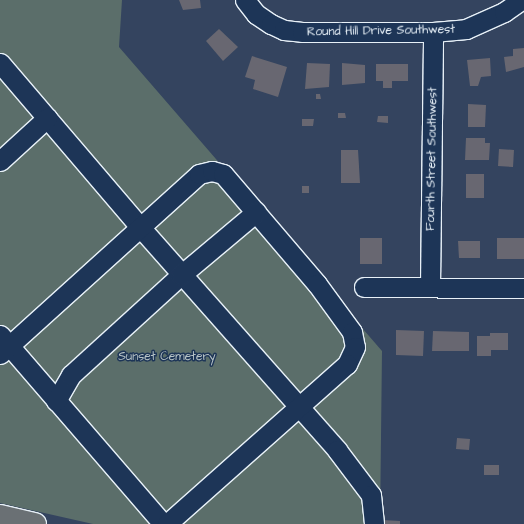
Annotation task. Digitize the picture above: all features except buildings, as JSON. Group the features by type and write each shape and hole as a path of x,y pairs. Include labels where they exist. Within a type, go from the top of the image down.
{"main road":[{"path":"8,520 35,524"}],"street":[{"name":"Round Hill Drive Southwest","path":"245,0 256,14 284,30 302,32 433,32 466,29 504,12 521,0"},
{"name":"Fourth Street Southwest","path":"430,286 433,32"},
{"path":"0,63 372,494 374,524"},
{"path":"0,161 47,118"},
{"path":"163,524 56,401 3,345 199,174 212,171 224,174 317,284 352,332 355,347 347,364 168,524"},
{"path":"56,401 71,375 182,275 256,212"},
{"path":"364,287 430,286 524,288"}],"green space":[{"name":"Sunset Cemetery","path":"0,0 122,0 119,47 382,351 380,524 93,524 0,503"}]}
